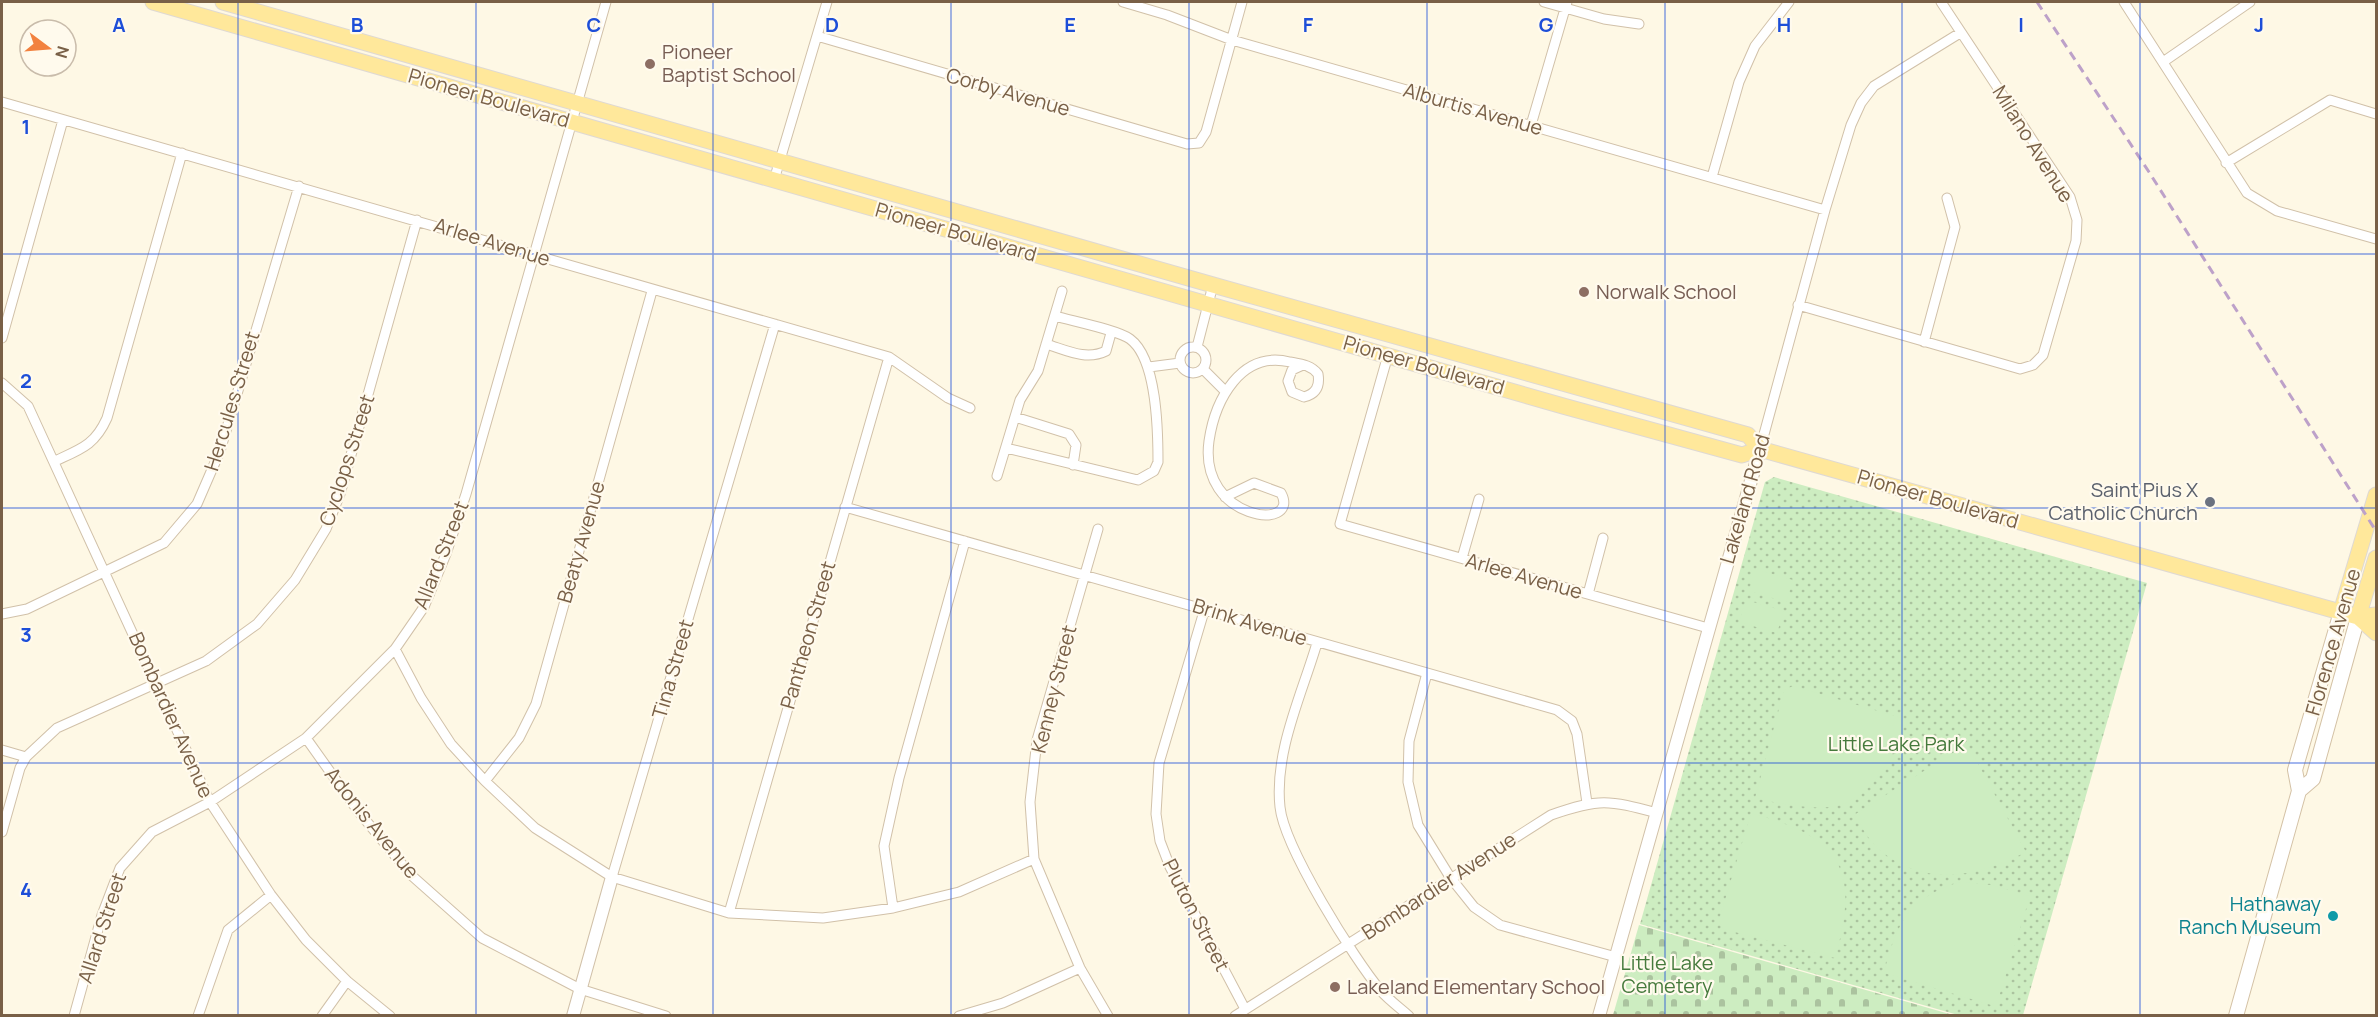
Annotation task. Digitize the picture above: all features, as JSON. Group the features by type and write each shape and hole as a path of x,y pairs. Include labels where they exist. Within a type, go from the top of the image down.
{"main road":[{"name":"Pioneer Boulevard","path":"153,2 1742,455 1760,448"},
{"name":"Pioneer Boulevard","path":"223,2 1213,285 1749,435 1760,448 2358,617 2376,615"},
{"name":"Florence Avenue","path":"2236,1016 2299,791 2295,770 2376,495"},
{"name":"Florence Avenue","path":"2299,791 2313,779 2376,558"},
{"name":"Pioneer Boulevard","path":"2358,617 2376,633"}],"street":[{"name":"Allard Street","path":"74,1016 102,915 120,868 152,832 210,802 306,738 395,648 424,607 446,554 466,494 606,2"},
{"path":"774,180 827,2"},
{"name":"Alburtis Avenue","path":"1123,2 1232,40 1825,210"},
{"path":"1232,40 1242,2"},
{"path":"1544,2 1566,4 1604,20 1639,24"},
{"path":"1712,177 1743,73 1755,46 1789,2"},
{"name":"Milano Avenue","path":"1924,342 2020,369 2033,365 2043,355 2076,241 2077,220 2070,197 1941,2"},
{"path":"2124,2 2247,193 2277,211 2376,239"},
{"path":"2163,62 2250,2"},
{"path":"1531,125 1566,4"},
{"name":"Lakeland Road","path":"1599,1016 1851,124 1861,102 1874,86 1960,33"},
{"name":"Corby Avenue","path":"817,36 1187,144 1199,143 1206,132 1232,40"},
{"path":"2226,163 2330,100 2376,114"},
{"name":"Arlee Avenue","path":"2,102 417,220 652,291 889,357 948,398 970,408"},
{"path":"2,338 63,120"},
{"path":"55,461 86,447 99,435 107,418 182,153"},
{"name":"Hercules Street","path":"2,614 27,609 164,543 197,504 220,451 299,186"},
{"path":"1798,305 1924,342 1956,227 1947,198"},
{"name":"Cyclops Street","path":"2,832 20,768 26,757 57,728 206,661 257,624 296,580 326,529 340,494 417,220"},
{"path":"1197,347 1213,285"},
{"name":"Beaty Avenue","path":"484,781 519,738 536,704 652,291"},
{"path":"997,476 1020,400 1038,371 1062,291"},
{"path":"1006,448 1138,480 1154,471 1158,450 1149,367 1142,351 1129,338 1055,316"},
{"name":"Tina Street","path":"573,1016 775,324"},
{"path":"1046,344 1088,357 1106,351 1112,333"},
{"path":"1197,347 1204,352 1206,360 1203,369 1195,374 1185,371 1180,363 1181,354 1188,348 1197,347"},
{"name":"Arlee Avenue","path":"1388,355 1340,524 1708,628"},
{"name":"Pantheon Street","path":"729,913 889,357"},
{"path":"1225,497 1254,483 1279,491 1285,503 1279,513 1267,515 1242,508 1225,497 1214,484 1209,450 1217,410 1225,392 1242,372 1260,362 1281,360 1303,365"},
{"path":"1149,367 1180,363"},
{"path":"1203,369 1225,392"},
{"name":"Bombardier Avenue","path":"2,383 28,406 210,802 271,895 306,940 347,981 390,1016"},
{"path":"1015,417 1069,434 1076,445 1073,465"},
{"path":"1462,558 1479,499"},
{"name":"Brink Avenue","path":"845,507 1557,710 1572,721 1577,734 1587,802"},
{"name":"Kenney Street","path":"1098,529 1037,740 1030,802 1034,858 1080,968 1108,1016"},
{"path":"1588,594 1603,538"},
{"path":"893,908 884,846 899,778 965,541"},
{"name":"Pluton Street","path":"1205,608 1159,763 1156,814 1160,841 1170,867 1245,1009"},
{"path":"1317,643 1283,757 1280,808 1298,859 1349,943 1382,991 1409,1016"},
{"path":"395,648 421,698 451,744 484,781 535,828 612,877 729,913 823,918 893,908 959,892 1034,858"},
{"path":"1427,673 1409,741 1408,782 1418,825 1450,878 1474,907 1500,925 1617,957"},
{"name":"Adonis Avenue","path":"306,738 358,811 411,875 482,938 580,989 666,1016"},
{"path":"2,750 26,757"},
{"name":"Bombardier Avenue","path":"1235,1016 1551,815 1587,802 1614,802 1657,813"},
{"path":"198,1016 228,930 271,895"},
{"path":"959,1016 1003,1003 1080,968"},
{"path":"322,1016 347,981"}],"green space":[{"name":"Little Lake Park","path":"1774,477 2147,583 2023,1015 1958,1015 1640,924 1765,482"},
{"path":"1755,569 1793,580 1786,602 1749,591"},
{"path":"1746,600 1784,611 1777,633 1739,622"},
{"path":"1793,686 1905,719 1897,744 1877,778 1868,788 1846,803 1813,807 1788,805 1755,798 1784,690"},
{"path":"1962,747 1970,749 2026,852 1972,872 1935,874 1917,871 1882,852 1854,815"},
{"path":"1751,813 1781,822 1805,833 1824,846 1836,861 1843,879 1845,901 1843,927 1835,958 1723,929 1719,920"},
{"path":"1960,882 1991,885 2030,896 1998,1000 1991,1005 1884,973 1894,940 1907,915 1928,896"},
{"name":"Little Lake Cemetery","path":"1639,925 1953,1015 1613,1015"}],"railway":[{"path":"2037,2 2149,172 2376,531"}],"place":[{"name":"Pioneer Baptist School","path":"650,64"},
{"name":"Norwalk School","path":"1584,292"},
{"name":"Saint Pius X Catholic Church","path":"2210,502"},
{"name":"Hathaway Ranch Museum","path":"2333,916"},
{"name":"Lakeland Elementary School","path":"1335,987"}]}
